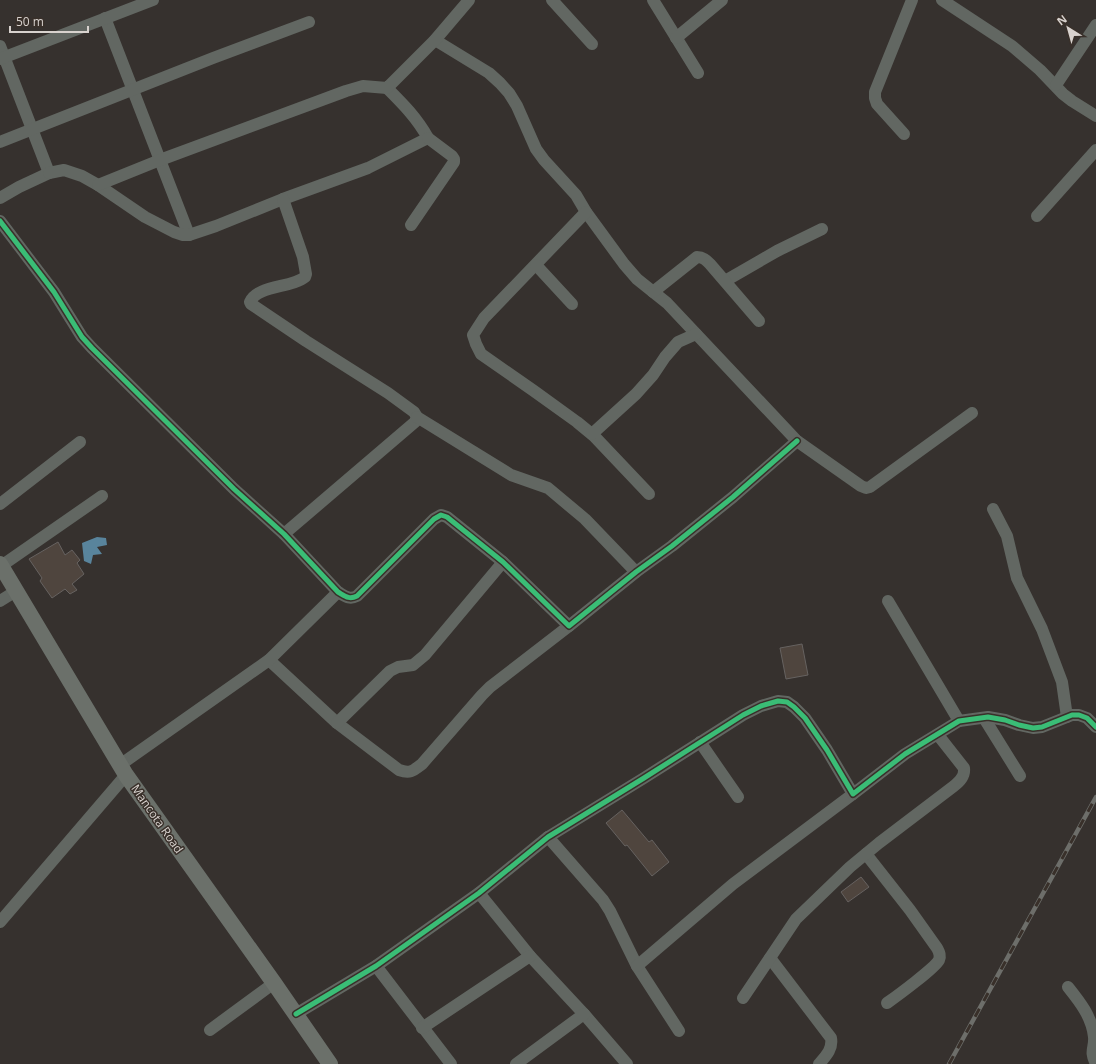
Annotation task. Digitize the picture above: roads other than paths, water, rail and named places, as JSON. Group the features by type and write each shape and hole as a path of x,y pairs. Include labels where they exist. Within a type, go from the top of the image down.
{"main road":[{"name":"Mancota Road","path":"0,565 123,770 330,1064"}],"street":[{"path":"49,173 2,54 153,0"},
{"path":"387,88 435,40 469,0"},
{"path":"552,0 592,44"},
{"path":"653,0 698,73"},
{"path":"676,38 722,0"},
{"path":"904,134 877,104 875,92 912,0"},
{"path":"942,0 1012,46 1056,85 1063,94 1096,116"},
{"path":"105,18 189,235"},
{"path":"0,142 133,89 309,22"},
{"path":"1056,85 1096,25"},
{"path":"435,40 489,73 500,83 518,106 536,149 576,195 586,212 624,264 637,279 667,303 797,442 866,488 870,487 972,413"},
{"path":"98,185 160,160 346,91 363,86 387,88 421,125 428,138 454,159 454,162 411,225"},
{"path":"0,198 49,173 64,170 82,176 98,185 145,217 174,232 189,235 368,168 428,138"},
{"path":"1037,216 1096,150"},
{"path":"283,199 303,257 306,274 305,277 299,280 258,294 253,297 250,302 251,304 388,393 414,412 417,417 511,475 548,488 585,519 636,572"},
{"path":"586,212 484,318 473,335 482,354 592,434 649,494"},
{"path":"0,222 54,292 82,337 135,392 234,489 284,534 338,592 348,598 357,596 434,519 441,515 447,517 503,562 569,626"},
{"path":"725,281 777,251 822,229"},
{"path":"653,292 697,257 701,257 706,260 759,321"},
{"path":"536,265 572,304"},
{"path":"592,434 636,394 653,375 665,357 678,342 696,334"},
{"path":"284,534 415,422 417,417"},
{"path":"0,504 80,442"},
{"path":"269,660 337,723 399,770 405,773 413,771 422,764 490,687 636,572 672,546 727,502 797,442"},
{"path":"0,565 102,496"},
{"path":"993,509 1007,536 1017,578 1042,629 1062,682 1067,717"},
{"path":"337,723 390,671 398,667 413,665 425,655 503,562"},
{"path":"0,601 16,591"},
{"path":"0,922 123,770 269,660 338,592"},
{"path":"888,601 959,721"},
{"path":"296,1014 376,966 480,893 548,837 743,715 761,706 778,701 787,702 794,707 805,718 827,750 853,794"},
{"path":"637,966 733,884 905,754 959,721 988,718 1005,720 1032,728 1042,727 1072,715 1079,715 1087,718 1096,727"},
{"path":"984,718 1020,776"},
{"path":"743,998 796,919 866,854 962,779 965,773 964,768 938,734"},
{"path":"700,742 738,797"},
{"path":"548,837 603,900 637,966 679,1031"},
{"path":"866,854 910,910 940,954 940,958 932,967 887,1003"},
{"path":"480,893 530,956 584,1014 627,1064"},
{"path":"422,1028 530,956"},
{"path":"770,958 831,1038 831,1048 819,1064"},
{"path":"376,966 451,1064"},
{"path":"210,1030 274,983"},
{"path":"1068,987 1088,1014 1094,1036 1092,1056 1096,1064"},
{"path":"516,1064 584,1014"}],"water":[{"path":"97,537 106,538 107,545 97,547 102,554 93,555 91,564 84,561 82,543"}],"railway":[{"path":"949,1064 1096,797"}]}
